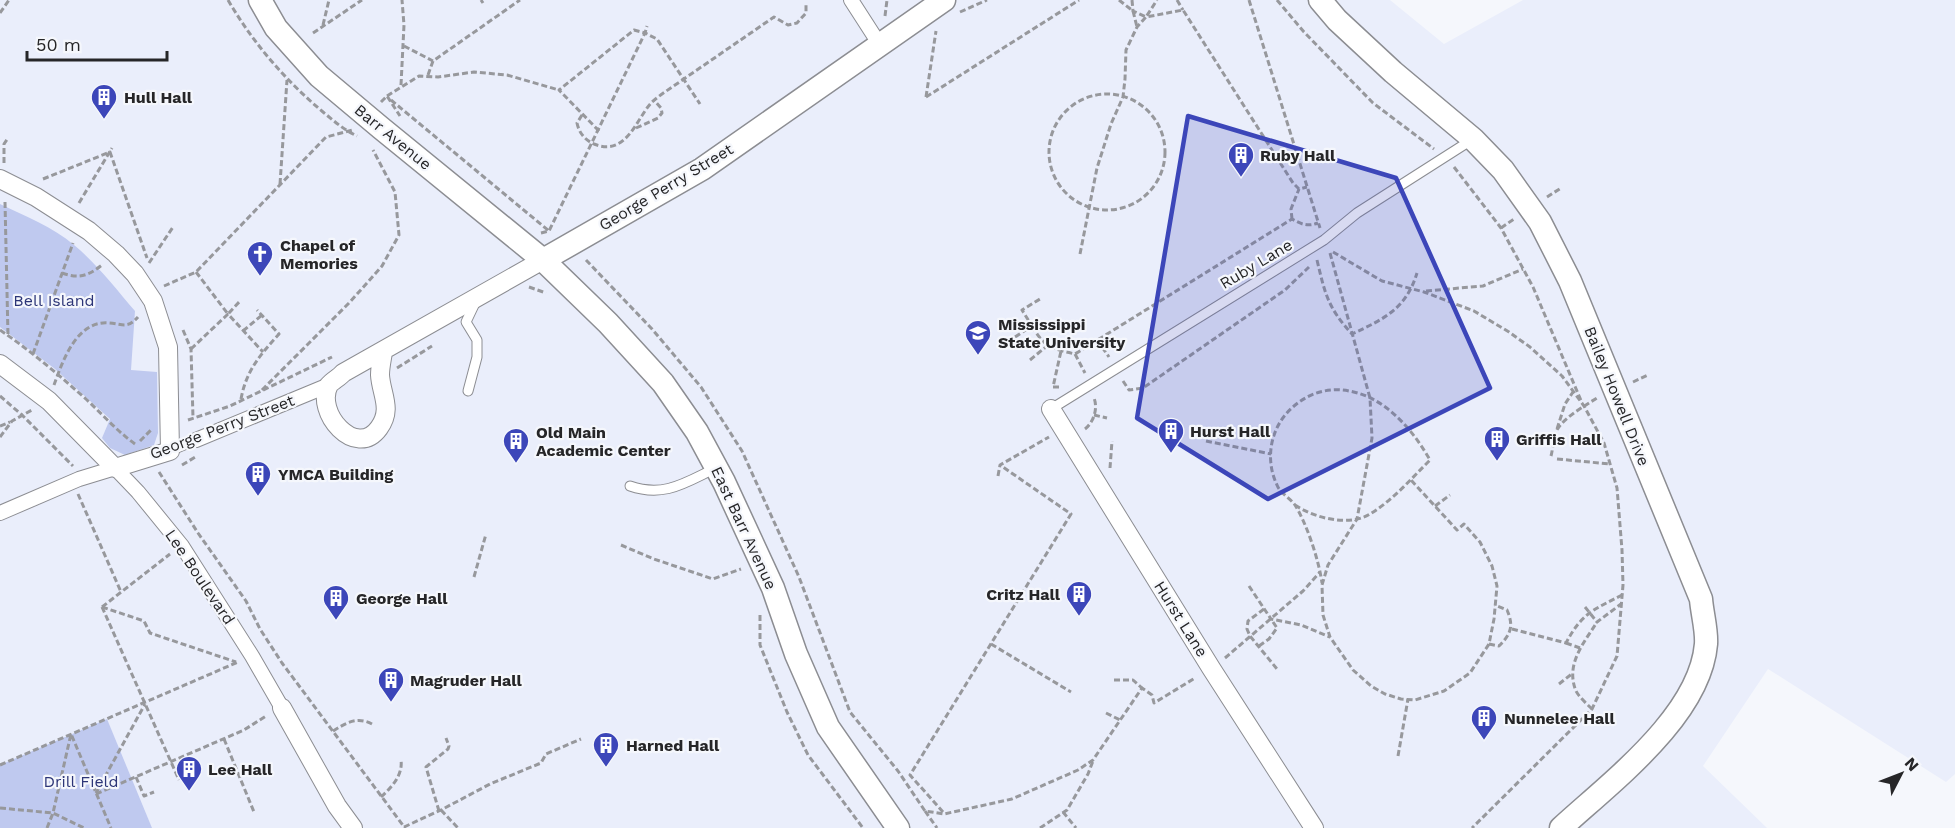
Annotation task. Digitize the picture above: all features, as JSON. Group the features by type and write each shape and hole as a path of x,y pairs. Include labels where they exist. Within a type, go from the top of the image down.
{"street":[{"name":"Barr Avenue","path":"260,0 276,28 360,126 543,260"},
{"path":"851,0 880,45"},
{"name":"Bailey Howell Drive","path":"1320,0 1337,20 1393,72 1473,139 1503,170 1539,222 1570,281 1701,599 1706,644 1698,680 1673,721 1561,828"},
{"name":"George Perry Street","path":"196,440 329,385 344,373 702,169 880,45 939,7"},
{"path":"3,180 76,222 116,254 135,274 153,301 168,347 170,451"},
{"name":"East Barr Avenue","path":"543,260 608,323 663,383 697,432 773,588 796,654 828,727 898,828"},
{"path":"329,385 326,401 343,433 352,438 365,437 377,431 384,421 386,409 380,376 383,352"},
{"name":"Lee Boulevard","path":"0,364 49,401 115,468 182,546 252,656 275,712 353,828"},
{"name":"Hurst Lane","path":"1051,409 1205,658 1314,828"},
{"name":"George Perry Street","path":"115,468 141,451 170,451"},
{"path":"0,513 76,480 115,468"}],"lane":[{"name":"Ruby Lane","path":"1051,409 1115,367 1324,240 1357,213 1473,139"},
{"path":"468,391 477,357 477,340 466,322 478,296"},
{"name":"George Perry Street","path":"170,451 196,440"},
{"path":"630,486 646,492 669,490 716,468"}],"path":[{"path":"0,13 9,0"},
{"path":"323,27 329,0"},
{"path":"313,33 362,0"},
{"path":"401,86 404,46 402,0"},
{"path":"428,75 433,62 520,0"},
{"path":"939,7 926,97 1079,0"},
{"path":"1119,0 1133,11 1146,17 1183,9"},
{"path":"1132,0 1137,27"},
{"path":"1080,254 1097,168 1111,124 1123,97 1126,50 1137,27 1157,0"},
{"path":"1177,0 1299,189"},
{"path":"1249,0 1324,240"},
{"path":"1277,0 1304,32 1373,103 1445,157 1501,228 1533,287 1584,406 1604,443 1617,488 1622,550 1622,595 1617,656 1592,709 1472,828"},
{"path":"582,115 577,123 579,131 588,140 600,146 610,146 621,142 630,135 654,100 774,17 788,24 797,23 806,13 806,5"},
{"path":"559,90 634,30 645,33 647,26"},
{"path":"404,46 433,62"},
{"path":"672,62 700,104"},
{"path":"0,426 49,401 69,350 80,333 92,325 107,322 123,326 132,324 165,284 196,272 326,137 360,126 387,96 418,76 438,77 474,72 507,75 559,90 599,131"},
{"path":"280,186 287,79"},
{"path":"1104,94 1131,99 1145,108 1156,120 1163,135 1165,152 1163,168 1151,190 1131,205 1106,210 1090,207 1069,195 1059,184 1049,156 1053,131 1065,112 1082,99 1104,94"},
{"path":"387,96 401,117"},
{"path":"387,96 549,231"},
{"path":"635,128 658,118 662,113 654,100"},
{"path":"8,138 4,144 3,180 8,336"},
{"path":"141,451 149,431 230,406 260,392 350,302 382,266 399,235 395,192 369,142"},
{"path":"35,182 111,150"},
{"path":"33,354 73,244 79,204 111,150"},
{"path":"111,150 149,263 173,227"},
{"path":"1299,189 1307,187"},
{"path":"1292,219 1291,209 1299,189"},
{"path":"1292,219 1302,225 1311,226 1318,223"},
{"path":"1040,299 1022,310 1039,338 1047,346 1075,354 1292,219"},
{"path":"1329,250 1382,281 1412,288 1474,311 1509,332 1562,376 1584,406"},
{"path":"1097,340 1129,390 1143,388 1285,290 1329,250"},
{"path":"1322,585 1328,565 1357,519 1372,438 1370,398 1329,250"},
{"path":"62,273 74,278 89,274 116,254"},
{"path":"1317,260 1325,295 1332,310 1352,334"},
{"path":"1424,292 1483,286 1523,269"},
{"path":"196,272 228,314 262,352"},
{"path":"1352,334 1373,324 1404,302 1417,273"},
{"path":"526,286 546,293 554,300"},
{"path":"191,349 242,300"},
{"path":"241,399 244,381 262,352 279,334 257,310"},
{"path":"1389,313 1394,315"},
{"path":"243,331 262,315"},
{"path":"1015,337 1032,326"},
{"path":"0,330 58,375 141,451 162,477 246,601 260,629 282,663 404,827 490,784 541,763 546,754 581,739"},
{"path":"1030,360 1047,346"},
{"path":"1061,351 1053,387 1061,387"},
{"path":"1075,354 1086,373 1077,378"},
{"path":"1430,460 1369,515 1350,520 1328,518 1305,512 1277,487 1271,470 1272,440 1279,423 1288,411 1301,400 1318,392 1337,389 1352,391 1385,405 1407,428 1430,460 1433,465"},
{"path":"1084,430 1091,424 1097,405 1091,392"},
{"path":"1551,456 1565,404 1573,392"},
{"path":"0,396 71,463 122,592"},
{"path":"1556,432 1567,419 1598,398"},
{"path":"1094,415 1107,418"},
{"path":"0,436 12,421"},
{"path":"1000,465 1057,433"},
{"path":"1110,476 1112,441"},
{"path":"1206,441 1271,454"},
{"path":"1557,459 1610,464"},
{"path":"998,476 1000,465"},
{"path":"910,774 1071,514 1000,465"},
{"path":"1295,505 1320,572 1323,615 1330,637 1353,670 1366,683 1385,694 1408,699 1431,696 1444,691 1470,674 1489,644 1497,586 1492,566 1480,542 1464,524 1457,530 1410,479"},
{"path":"1435,506 1450,495"},
{"path":"102,607 198,533"},
{"path":"474,577 486,534"},
{"path":"621,545 713,579 746,567"},
{"path":"1219,663 1303,591 1320,572"},
{"path":"1249,586 1276,628 1269,639 1259,646"},
{"path":"1566,643 1576,624 1588,612 1622,595"},
{"path":"1592,709 1577,692 1573,673 1575,657 1597,622 1621,604"},
{"path":"1489,644 1499,646 1509,636 1512,629 1507,610 1495,605"},
{"path":"102,607 144,621 150,633 236,663"},
{"path":"102,607 179,780"},
{"path":"759,607 760,645 787,712 808,755 863,828"},
{"path":"1585,607 1597,622"},
{"path":"1265,609 1248,621 1247,629 1277,669"},
{"path":"1271,618 1301,625 1330,637"},
{"path":"1512,629 1580,648"},
{"path":"991,644 1071,692"},
{"path":"0,765 252,656"},
{"path":"1560,684 1573,673"},
{"path":"1114,680 1133,680 1152,695 1154,703 1197,677"},
{"path":"1040,828 1067,810 1088,774 1093,759 1143,688"},
{"path":"1398,756 1408,699"},
{"path":"96,794 146,703"},
{"path":"96,794 244,730 275,712"},
{"path":"1106,714 1120,720"},
{"path":"333,731 352,721 363,720 372,724"},
{"path":"71,734 111,828"},
{"path":"47,828 53,813 71,734"},
{"path":"446,738 448,749 426,767 440,811 458,828"},
{"path":"224,739 254,812"},
{"path":"887,759 938,828"},
{"path":"925,811 944,814 1012,800 1068,774 1093,759"},
{"path":"381,797 398,778 401,760"},
{"path":"898,771 910,774 944,814"},
{"path":"136,777 144,796 154,792"},
{"path":"0,808 53,813 84,828"},
{"path":"1063,813 1076,828"}],"highlighted area":[{"path":"1188,116 1396,178 1490,388 1268,499 1137,418"}],"shaded area":[{"name":"Mississippi State University","path":"0,0 1390,0 1444,44 1523,0 1955,0 1955,774 1946,782 1768,669 1703,766 1767,828 0,828"}],"green space":[{"name":"Bell Island","path":"0,204 48,227 74,245 98,268 135,311 131,370 157,372 158,433 154,445 125,455 110,448 102,438 110,419 55,369 0,327"},
{"name":"Drill Field","path":"107,719 152,828 0,828 0,765"}],"place":[{"name":"Hull Hall","path":"104,120"},
{"name":"Ruby Hall","path":"1241,178"},
{"name":"Chapel of Memories","path":"260,277"},
{"name":"Mississippi State University","path":"978,356"},
{"name":"Hurst Hall","path":"1171,454"},
{"name":"Griffis Hall","path":"1497,462"},
{"name":"Old Main Academic Center","path":"516,464"},
{"name":"YMCA Building","path":"258,497"},
{"name":"Critz Hall","path":"1079,617"},
{"name":"George Hall","path":"336,621"},
{"name":"Magruder Hall","path":"391,703"},
{"name":"Nunnelee Hall","path":"1484,741"},
{"name":"Harned Hall","path":"606,768"},
{"name":"Lee Hall","path":"189,792"}]}
